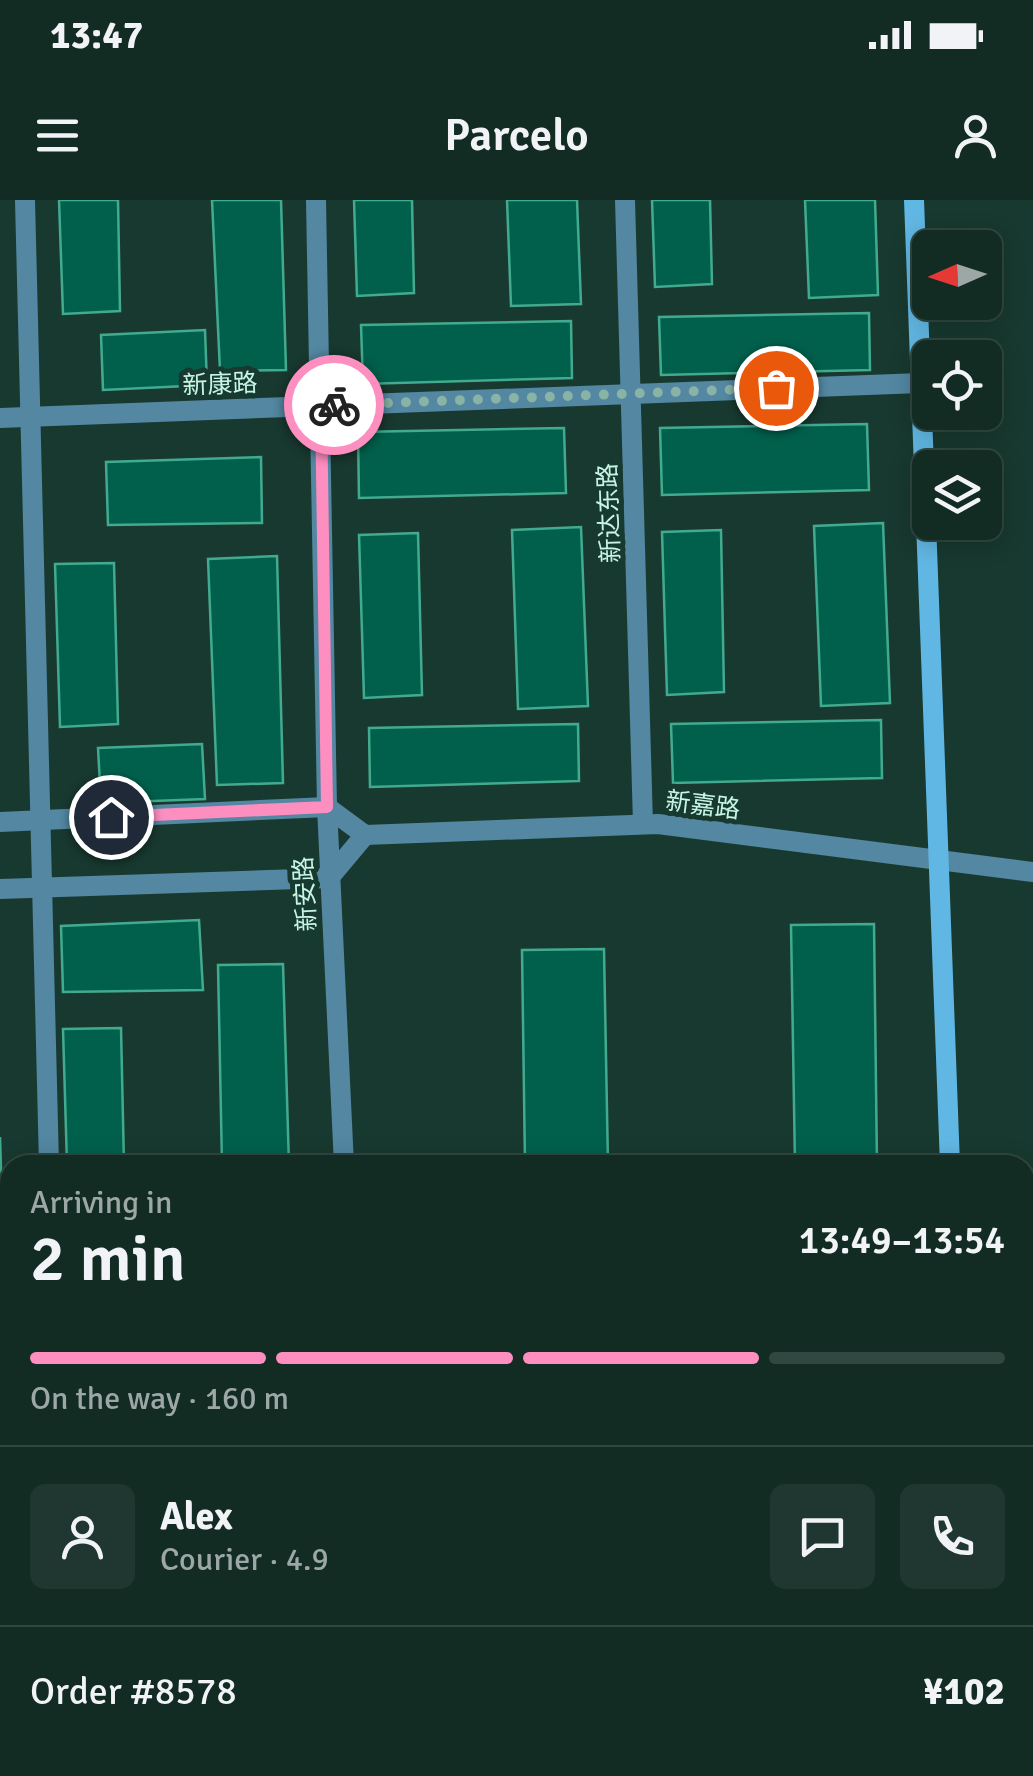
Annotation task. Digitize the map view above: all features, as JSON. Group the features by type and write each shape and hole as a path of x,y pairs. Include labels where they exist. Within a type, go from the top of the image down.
{"street":[{"path":"25,200 49,1155"},
{"name":"新安路","path":"316,200 329,878 343,1155"},
{"name":"新达东路","path":"625,200 643,824"},
{"path":"914,200 919,340"},
{"name":"新康路","path":"0,418 912,382"},
{"path":"923,430 950,1155"},
{"path":"0,822 327,807 365,835 329,878 0,889"},
{"name":"新嘉路","path":"365,835 643,824 1033,872"}],"building":[{"path":"59,200 118,200 120,311 63,314"},
{"path":"212,200 281,200 286,370 220,371"},
{"path":"354,200 412,200 414,293 357,296"},
{"path":"507,200 577,200 581,304 511,306"},
{"path":"652,200 710,200 712,284 655,287"},
{"path":"805,200 875,200 878,295 809,298"},
{"path":"869,313 870,370 661,375 659,317"},
{"path":"571,321 572,378 363,384 361,325"},
{"path":"205,330 207,385 103,390 101,335"},
{"path":"867,424 869,490 662,495 660,428"},
{"path":"564,428 566,493 359,498 358,432"},
{"path":"261,457 262,523 108,525 106,462"},
{"path":"883,523 890,703 821,706 814,526"},
{"path":"581,527 588,706 518,709 512,530"},
{"path":"721,530 724,692 667,695 662,532"},
{"path":"418,533 422,695 364,698 359,535"},
{"path":"277,556 283,783 217,785 208,559"},
{"path":"114,563 118,724 60,727 55,564"},
{"path":"881,720 882,778 673,783 671,724"},
{"path":"578,724 579,781 370,787 369,728"},
{"path":"202,744 205,799 101,803 98,748"},
{"path":"199,920 203,990 63,992 61,926"},
{"path":"874,924 877,1155 795,1155 791,925"},
{"path":"604,949 608,1155 525,1155 522,950"},
{"path":"283,964 289,1155 222,1155 218,965"},
{"path":"121,1028 124,1155 67,1155 63,1029"}],"way so far":[{"path":"334,405 776,388"}],"route":[{"path":"111,817 327,807 321,406 334,405"}]}
